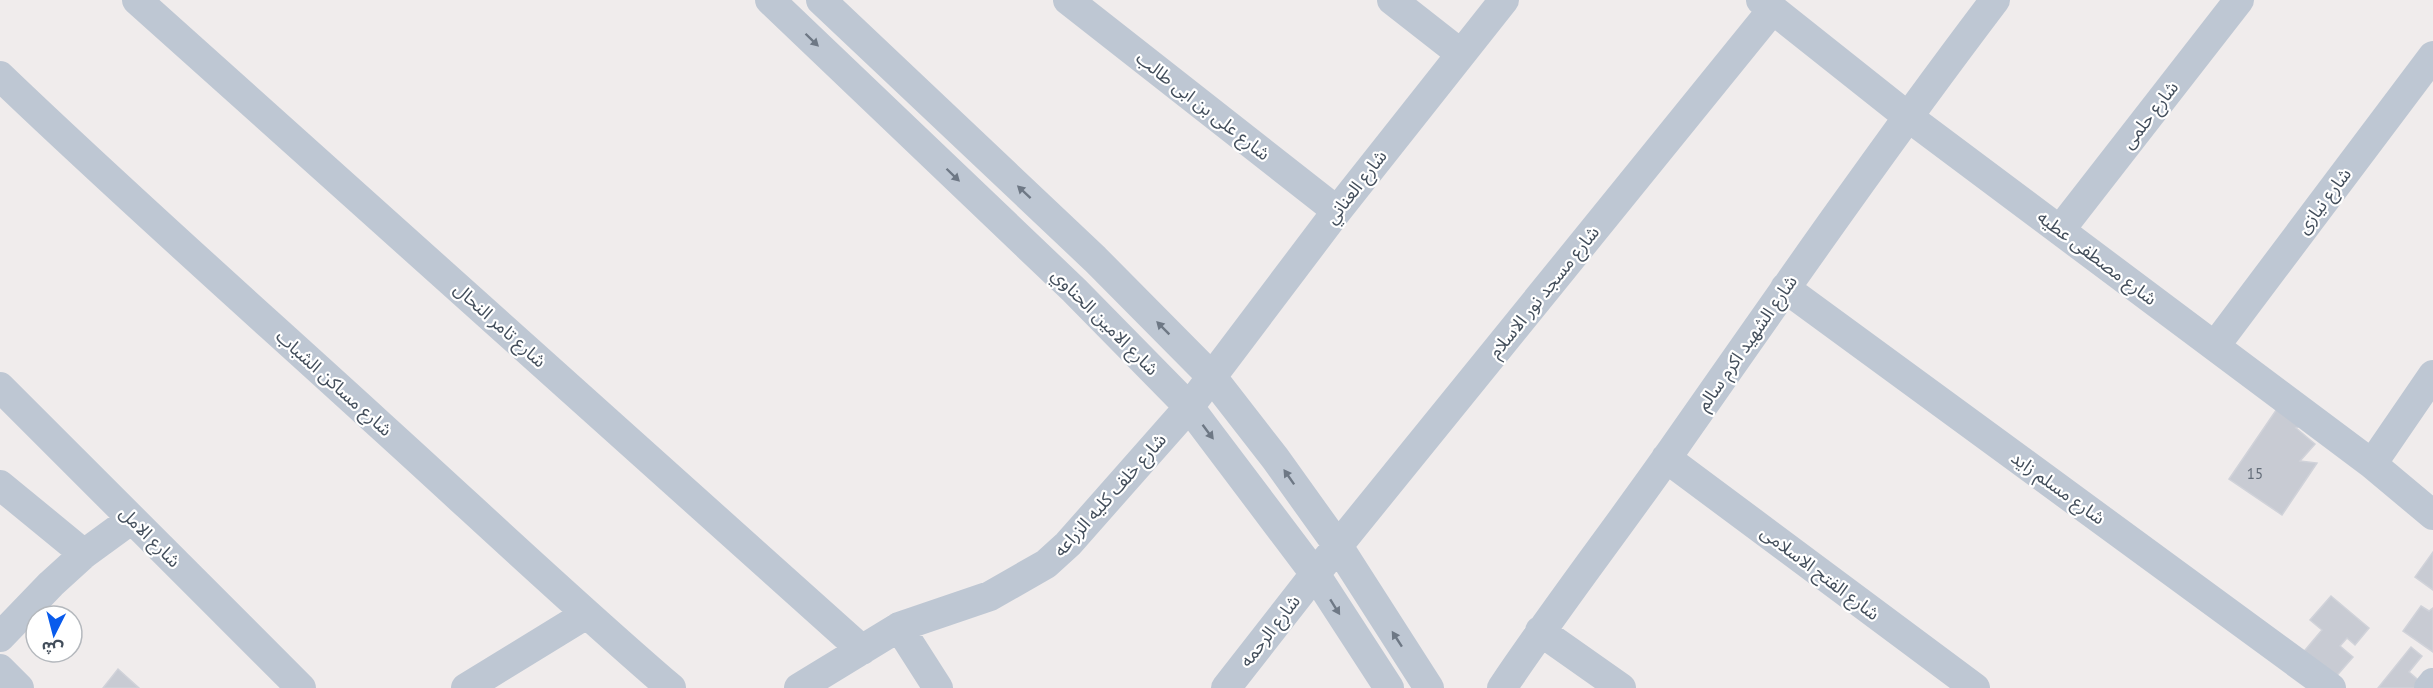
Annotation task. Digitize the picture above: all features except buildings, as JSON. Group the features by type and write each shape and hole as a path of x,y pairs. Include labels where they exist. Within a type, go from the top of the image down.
{"street":[{"name":"شارع تامر النحال","path":"137,0 862,650"},
{"name":"شارع الامين الحناوي","path":"770,0 1074,290 1189,407 1315,574 1389,688"},
{"name":"شارع الامين الحناوي","path":"821,0 1095,259 1212,377 1275,458 1338,546 1429,688"},
{"name":"شارع على بن ابى طالب","path":"1068,0 1337,211"},
{"path":"1392,0 1461,54"},
{"name":"شارع العناني","path":"1212,377 1337,211 1504,0"},
{"name":"شارع الشهيد اكرم سالم","path":"1502,688 1540,631 1666,458 1907,116 1995,0"},
{"name":"شارع حلمى","path":"2060,230 2240,0"},
{"name":"شارع مصطفى عطيه","path":"1767,4 1907,116 2372,464 2433,515"},
{"name":"شارع مسجد نور الاسلام","path":"1315,574 1767,4"},
{"name":"شارع نيازى","path":"2215,346 2433,56"},
{"name":"شارع مساكن الشباب","path":"0,76 124,195 381,426 585,615 671,688"},
{"name":"شارع مسلم زايد","path":"1785,288 2331,688"},
{"path":"2372,464 2433,375"},
{"name":"شارع خلف كليه الزراعه","path":"799,688 899,627 990,596 1046,564 1068,544 1189,407 1212,377"},
{"name":"شارع الامل","path":"0,387 300,688"},
{"name":"شارع الفتح الاسلامى","path":"1666,458 1975,688"},
{"path":"0,485 84,554"},
{"path":"0,637 51,584 84,554 132,519"},
{"name":"شارع الرحمه","path":"1242,681 1315,574"},
{"path":"466,688 585,615"},
{"path":"899,627 938,688"},
{"path":"1540,631 1621,688"},
{"path":"0,669 19,688"},
{"path":"2429,688 2433,683"}]}
